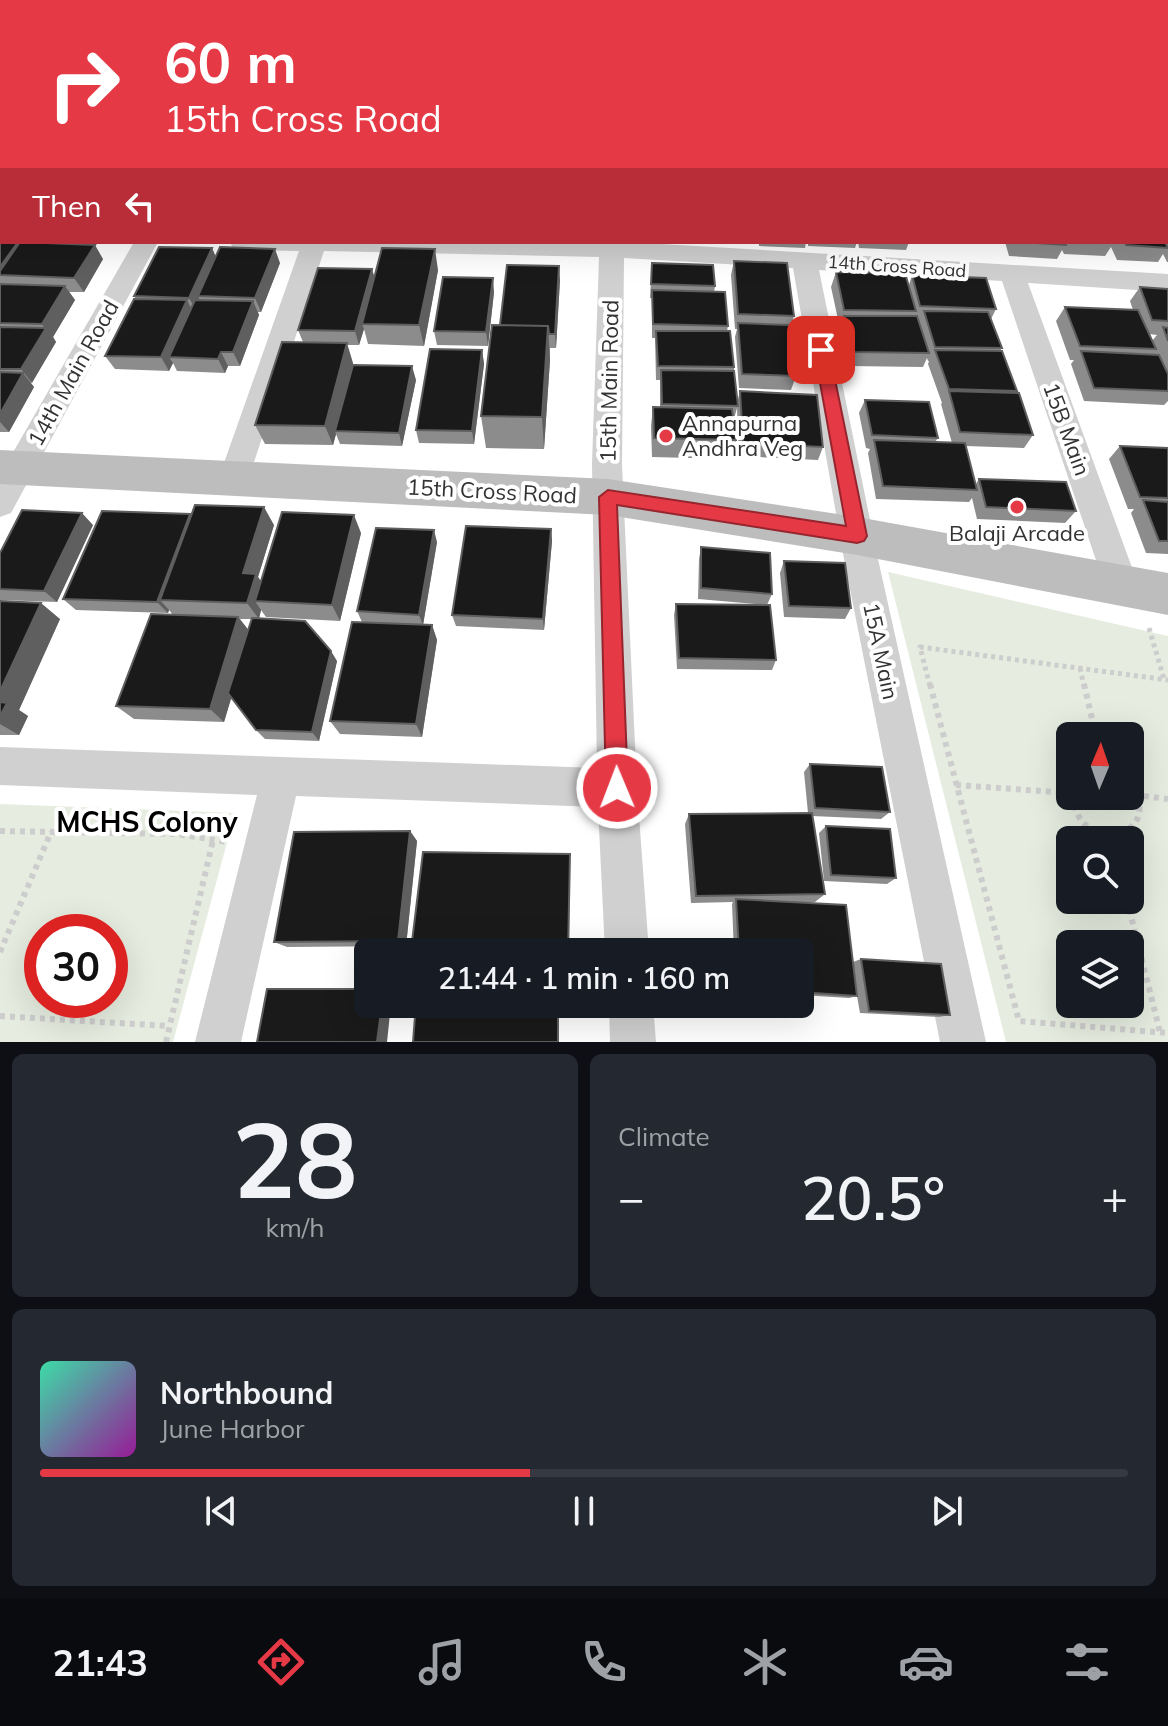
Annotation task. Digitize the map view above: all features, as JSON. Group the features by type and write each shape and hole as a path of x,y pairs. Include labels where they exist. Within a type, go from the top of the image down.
{"street":[{"name":"14th Main Road","path":"0,504 10,467 145,244"},
{"path":"234,477 314,244"},
{"name":"14th Cross Road","path":"413,244 612,246 1168,283"},
{"name":"15th Main Road","path":"612,246 608,497 617,788 626,938"},
{"name":"15A Main","path":"804,259 857,536 963,1042"},
{"name":"15B Main","path":"1012,274 1121,584"},
{"name":"15th Cross Road","path":"10,467 608,497 857,536 1121,584 1158,607"},
{"path":"0,766 617,788"},
{"path":"218,1042 281,777"},
{"path":"632,1018 633,1042"}],"path":[{"path":"1131,914 1164,1033 1019,1021 920,647 1166,680 1158,607"},
{"path":"1080,668 1093,722"},
{"path":"956,785 1056,792"},
{"path":"1143,826 1144,796 1168,799"},
{"path":"1078,810 1091,826"},
{"path":"0,831 176,834 213,840 166,1042"},
{"path":"0,952 51,832"},
{"path":"0,1016 169,1026"}],"shaded area":[{"path":"888,572 1168,636 1168,1042 1006,1042"},
{"path":"0,804 235,813 173,1042 0,1042"}],"building":[{"path":"0,244 17,244 0,267"},
{"path":"19,244 95,245 74,278 0,275"},
{"path":"1166,244 1168,248 1126,245"},
{"path":"159,247 212,248 189,298 134,296"},
{"path":"220,247 275,249 255,298 198,296"},
{"path":"382,248 435,249 419,325 362,324"},
{"path":"734,261 787,263 794,316 738,314"},
{"path":"652,263 713,265 715,286 651,284"},
{"path":"507,265 559,266 555,334 549,334 548,326 500,325"},
{"path":"318,268 372,269 355,331 298,330"},
{"path":"836,272 905,273 916,311 844,310"},
{"path":"912,275 986,278 996,309 920,306"},
{"path":"443,277 493,278 486,332 434,331"},
{"path":"0,284 65,286 42,324 0,323"},
{"path":"1140,287 1168,289 1168,321 1152,320"},
{"path":"652,290 725,292 728,326 653,324"},
{"path":"134,299 187,300 161,357 105,356"},
{"path":"195,300 253,301 233,352 221,352 218,359 169,357"},
{"path":"1065,307 1138,310 1156,349 1080,346"},
{"path":"924,311 988,312 1002,348 935,347"},
{"path":"844,316 917,316 929,353 853,352"},
{"path":"738,323 789,325 796,376 742,374"},
{"path":"492,325 548,326 542,417 481,416"},
{"path":"0,327 46,328 21,369 0,369"},
{"path":"656,331 730,331 734,367 658,366"},
{"path":"282,342 347,343 325,426 255,425"},
{"path":"430,349 482,350 472,431 416,430"},
{"path":"935,350 1002,351 1017,391 949,389"},
{"path":"1081,351 1159,355 1168,374 1168,391 1094,388"},
{"path":"353,365 412,366 399,433 335,431"},
{"path":"661,370 734,371 738,406 662,404"},
{"path":"0,372 23,373 0,414"},
{"path":"740,391 817,395 823,447 743,443"},
{"path":"949,391 1019,393 1033,435 960,432"},
{"path":"865,400 929,402 938,438 872,435"},
{"path":"653,407 732,409 736,440 654,438"},
{"path":"874,440 965,443 977,490 883,486"},
{"path":"1120,446 1168,448 1168,498 1140,497"},
{"path":"979,479 1066,482 1076,511 986,507"},
{"path":"1143,500 1168,502 1168,541 1159,541"},
{"path":"195,505 264,507 243,573 256,574 247,603 160,600"},
{"path":"22,510 82,513 44,591 0,589 0,553"},
{"path":"102,511 190,514 157,602 63,599"},
{"path":"282,512 354,515 332,605 255,601"},
{"path":"466,526 551,529 543,619 452,615"},
{"path":"376,528 434,530 419,615 357,611"},
{"path":"701,547 770,553 772,594 701,588"},
{"path":"784,561 845,563 851,608 789,606"},
{"path":"0,601 41,603 0,691"},
{"path":"676,604 770,605 776,660 679,658"},
{"path":"151,614 238,617 210,709 116,706"},
{"path":"252,618 305,621 331,651 312,732 256,730 228,693"},
{"path":"352,622 432,625 416,724 330,721"},
{"path":"0,702 7,703 0,716"},
{"path":"810,764 882,767 890,812 815,808"},
{"path":"812,813 825,894 696,896 689,814"},
{"path":"826,826 890,829 896,878 831,875"},
{"path":"410,831 398,938 274,942 294,832"},
{"path":"423,852 570,854 568,938 412,938"},
{"path":"736,899 846,905 857,996 814,993 814,938 738,938"},
{"path":"861,959 941,964 950,1015 869,1011"},
{"path":"267,989 354,989 354,1018 380,1018 377,1042 257,1042"},
{"path":"415,1018 558,1018 558,1042 413,1042"}],"place":[{"name":"Annapurna Andhra Veg","path":"666,436"},
{"name":"Balaji Arcade","path":"1017,507"}],"district":[{"name":"MCHS Colony","path":"147,821"}],"route":[{"path":"617,788 608,497 857,536 821,350"}]}
